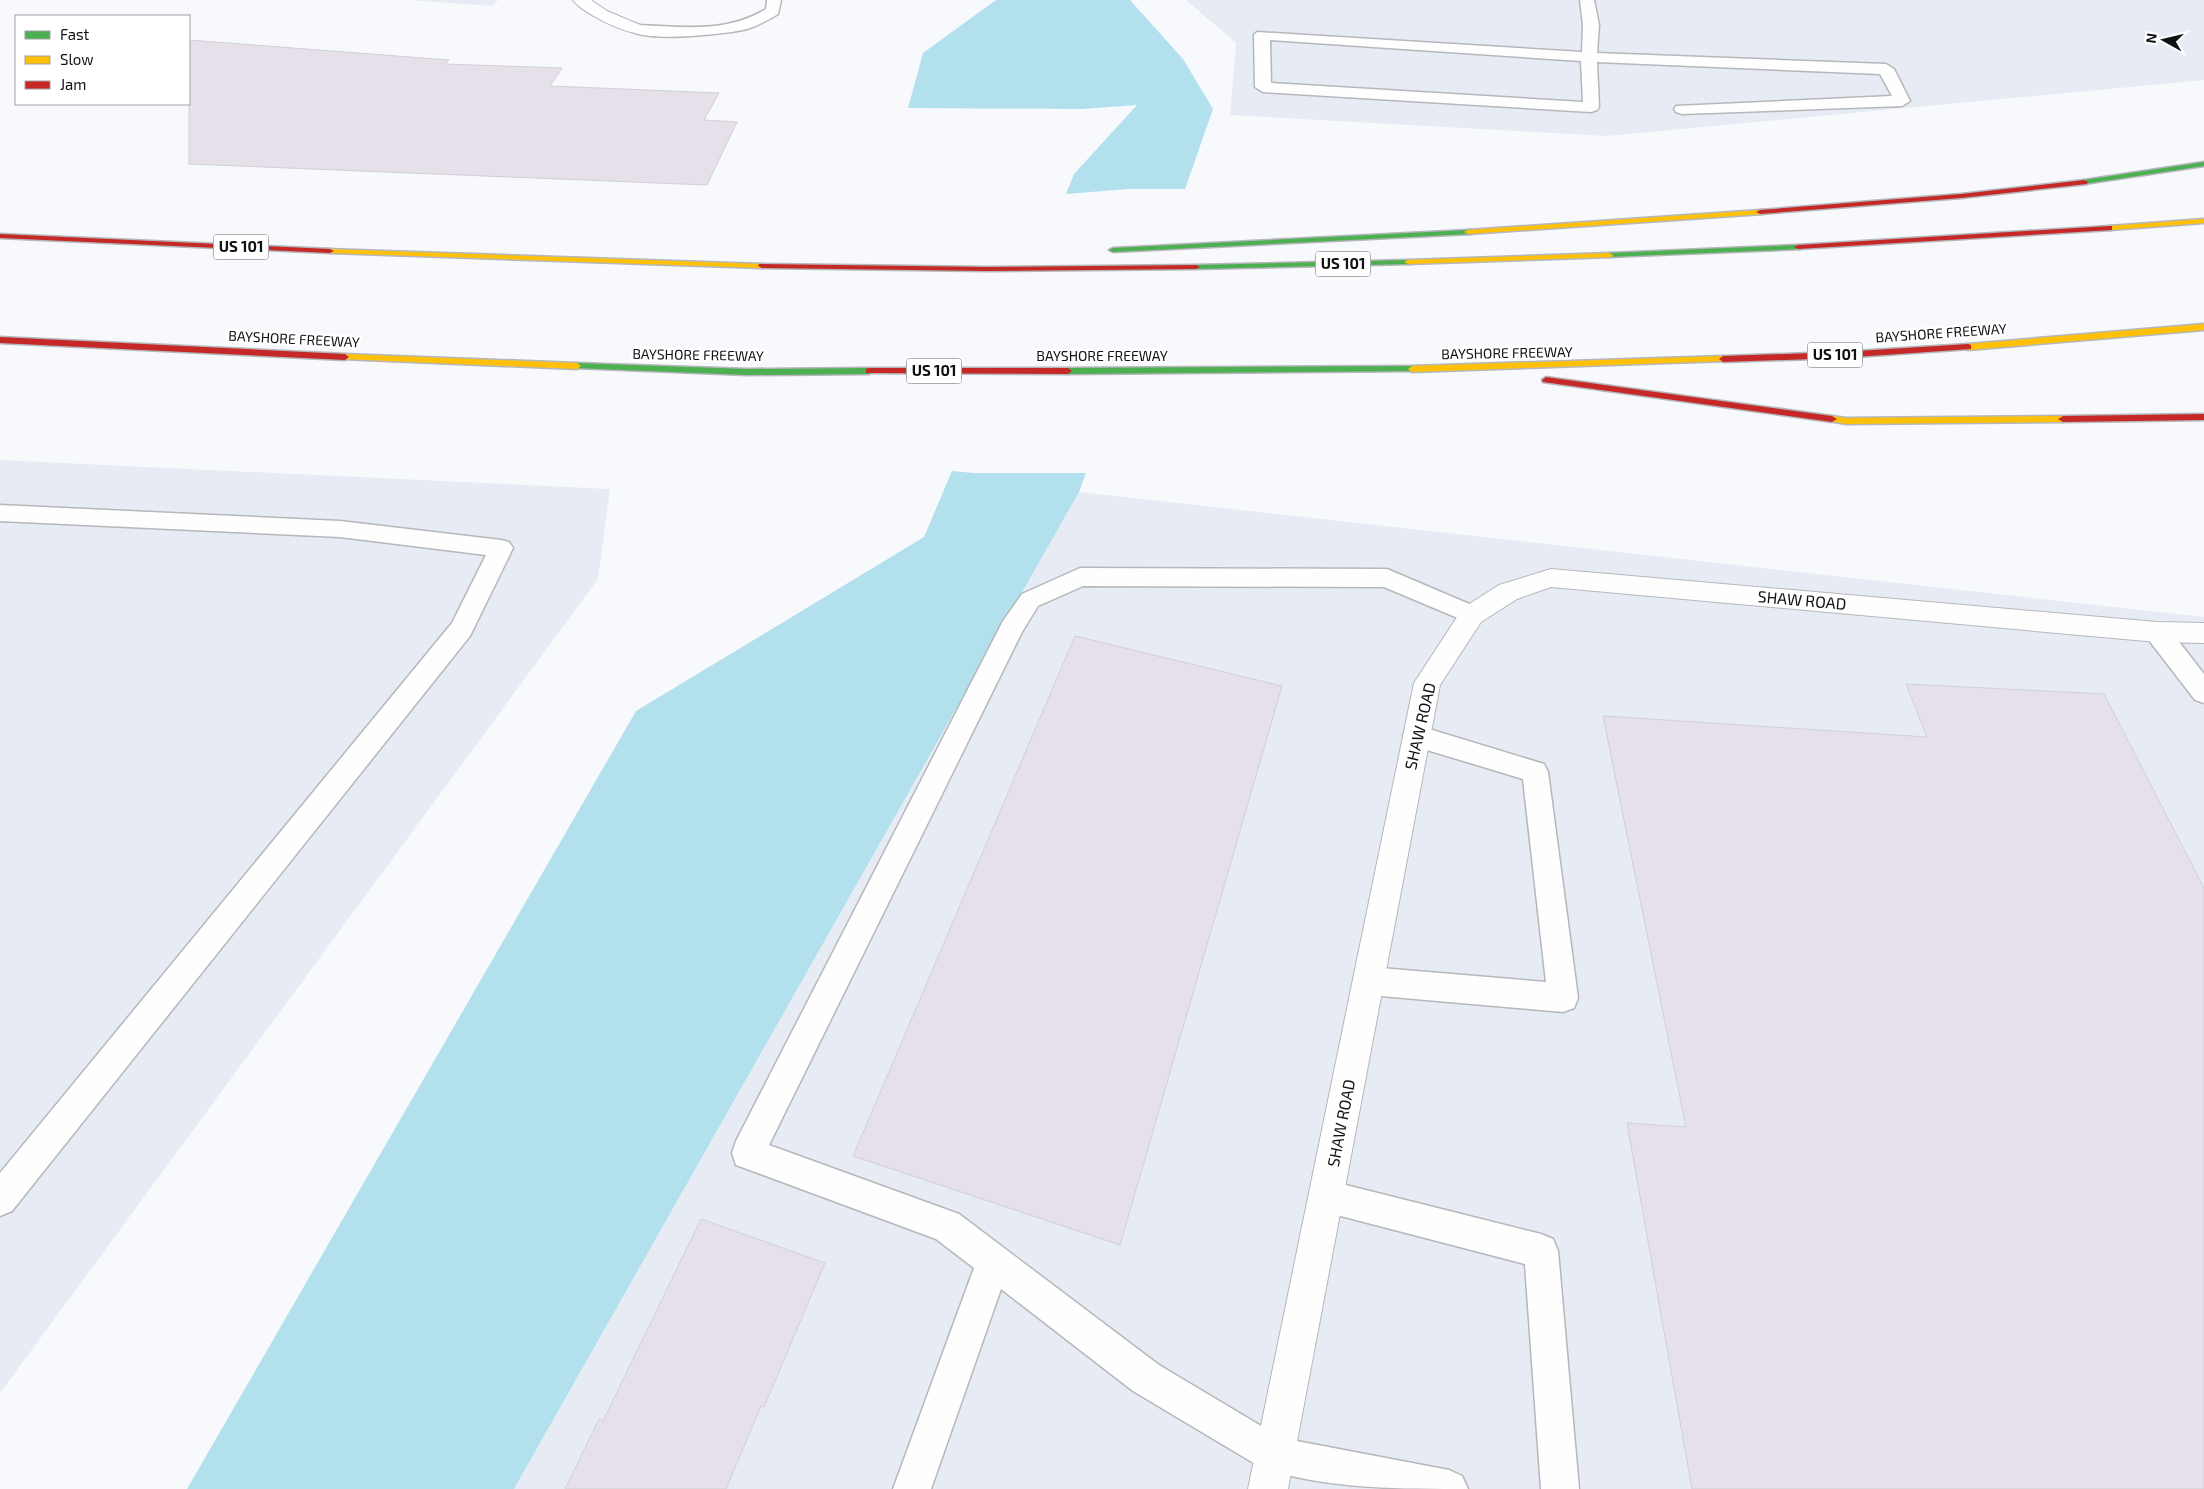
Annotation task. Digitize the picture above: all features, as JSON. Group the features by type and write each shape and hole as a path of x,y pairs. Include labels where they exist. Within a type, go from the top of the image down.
{"highway":[{"path":"1104,250 1510,230 1928,199 2067,184 2204,164"},
{"name":"US 101","path":"0,236 482,257 922,269 1247,266 1776,249 1984,238 2204,221"},
{"path":"482,257 710,259 935,256"},
{"name":"BAYSHORE FREEWAY","path":"0,340 403,360 748,372 1465,369 1841,355 2053,341 2204,327"},
{"path":"1465,369 1846,421 2204,417"}],"street":[{"path":"581,0 601,14 639,30"},
{"name":"SHAW ROAD","path":"1272,1472 1427,683 1472,615 1508,592 1551,578 2157,632 2204,633"}],"lane":[{"path":"639,30 702,32 738,28 761,20 773,11 774,0"},
{"path":"1587,0 1591,25 1589,57 1591,107 1263,87 1262,35 1589,57 1886,69 1902,101 1682,109"},
{"path":"0,513 340,529 501,548 461,629 0,1199"},
{"path":"1449,1489 1272,1472 947,1226 748,1153 1012,628 1030,600 1080,577 1387,578 1472,615"},
{"path":"2157,632 2204,693"},
{"path":"1369,981 1563,998 1535,772 1416,736"},
{"path":"1326,1197 1541,1251 1560,1489"},
{"path":"912,1489 993,1262"}],"shaded area":[{"path":"409,0 498,0 493,6"},
{"path":"1186,0 2204,0 2204,80 1607,136 1230,115 1236,43"},
{"path":"0,460 610,489 598,579 0,1393"},
{"path":"1079,492 2204,617 2204,1489 514,1489"}],"water":[{"path":"996,0 1130,0 1183,59 1213,109 1185,189 1128,189 1066,194 1074,174 1137,105 1082,109 908,108 923,53"},
{"path":"952,471 974,473 1086,473 1079,492 514,1489 187,1489 636,711 924,537"}],"building":[{"path":"190,40 449,60 445,64 562,68 550,86 719,93 704,120 737,122 707,185 189,164"},
{"path":"1075,636 1282,686 1120,1245 853,1156"},
{"path":"1906,684 2104,694 2204,888 2204,1489 1692,1489 1627,1123 1686,1127 1603,716 1927,737"},
{"path":"701,1219 825,1263 764,1407 761,1406 726,1489 565,1489 599,1419 603,1421"}],"traffic: fast":[{"path":"2084,182 2204,164"},
{"path":"1113,250 1468,232"},
{"path":"1609,255 1798,247"},
{"path":"1196,267 1408,262"},
{"path":"577,366 747,372 869,371"},
{"path":"1068,371 1412,369"}],"traffic: slow":[{"path":"1468,232 1760,212"},
{"path":"2109,228 2204,221"},
{"path":"330,251 762,266"},
{"path":"1408,262 1609,255"},
{"path":"1968,347 2204,327"},
{"path":"345,357 577,366"},
{"path":"1412,369 1723,359"},
{"path":"1832,419 1846,421 2063,419"}],"traffic: jam":[{"path":"1760,212 1961,196 2084,182"},
{"path":"1798,247 2109,228"},
{"path":"0,236 330,251"},
{"path":"762,266 987,269 1196,267"},
{"path":"0,340 345,357"},
{"path":"1723,359 1841,355 1968,347"},
{"path":"869,371 1068,371"},
{"path":"1546,380 1832,419"},
{"path":"2063,419 2204,417"}]}
